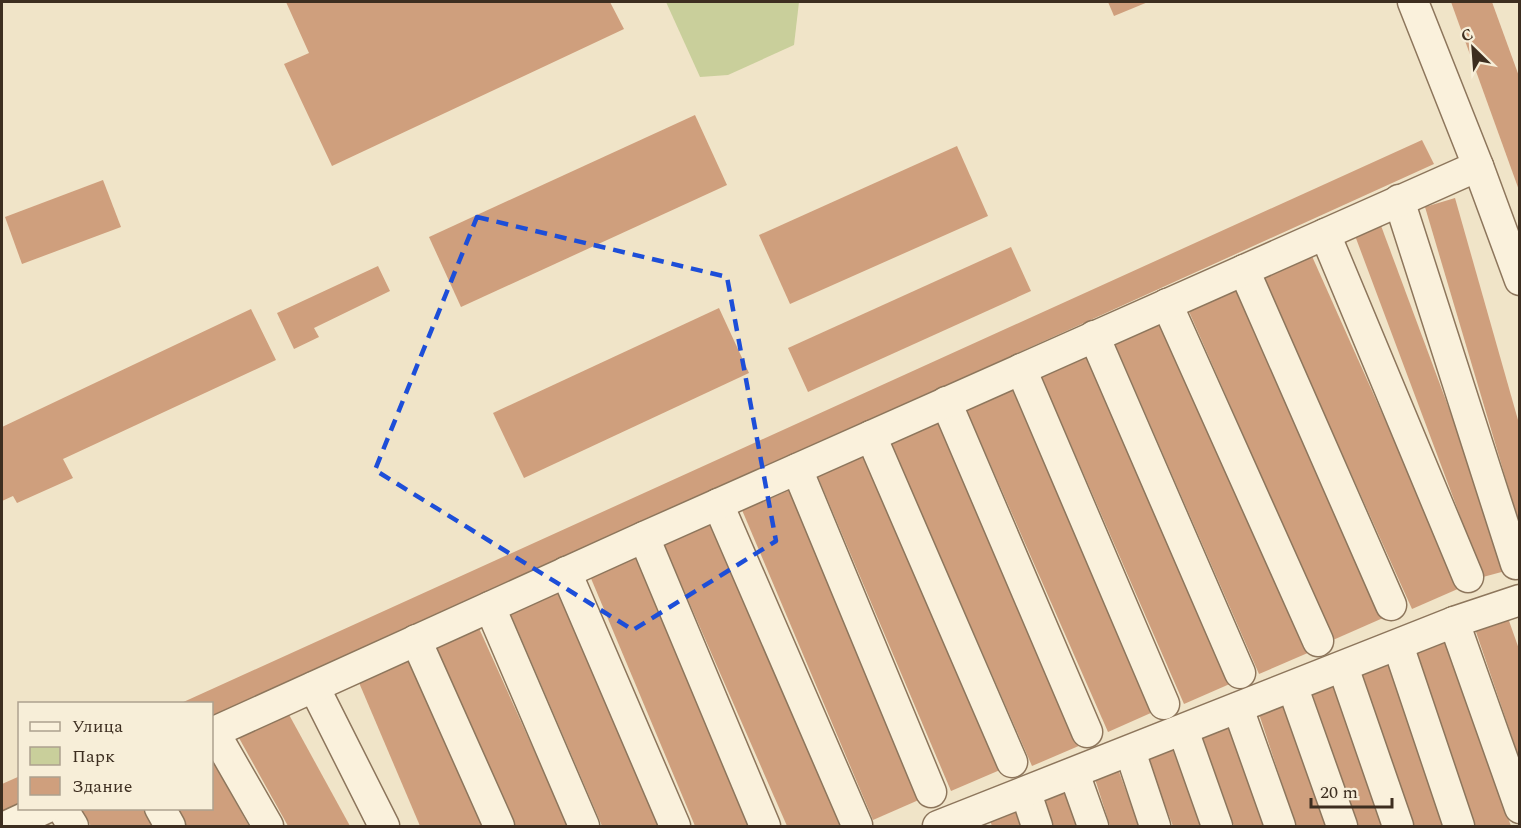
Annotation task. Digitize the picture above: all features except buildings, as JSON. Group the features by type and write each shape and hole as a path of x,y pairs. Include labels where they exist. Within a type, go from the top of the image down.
{"lane":[{"path":"1413,2 1520,280"},
{"path":"267,826 213,733 945,402 1478,166"},
{"path":"1399,200 1516,564"},
{"path":"1325,234 1468,577"},
{"path":"1244,270 1391,605"},
{"path":"1167,304 1318,641"},
{"path":"1094,336 1239,673"},
{"path":"1021,369 1164,704"},
{"path":"945,402 1087,732"},
{"path":"871,436 1012,762"},
{"path":"797,469 931,792"},
{"path":"718,504 857,825"},
{"path":"644,537 765,826"},
{"path":"566,572 675,826"},
{"path":"938,826 973,820 1026,793 1074,773 1293,688 1454,622 1520,600"},
{"path":"490,607 584,826"},
{"path":"1454,622 1520,808"},
{"path":"416,640 499,826"},
{"path":"1398,645 1459,826"},
{"path":"1343,667 1398,826"},
{"path":"314,687 384,826"},
{"path":"1293,688 1342,826"},
{"path":"1238,708 1280,826"},
{"path":"1183,730 1217,826"},
{"path":"1130,751 1155,826"},
{"path":"1074,773 1093,826"},
{"path":"1026,793 1037,826"},
{"path":"7,826 42,810"},
{"path":"63,810 72,826"},
{"path":"161,810 170,826"}],"highlighted area":[{"path":"477,217 727,277 776,541 633,630 375,470"}],"green space":[{"path":"666,2 799,2 794,45 728,75 700,77"}]}
